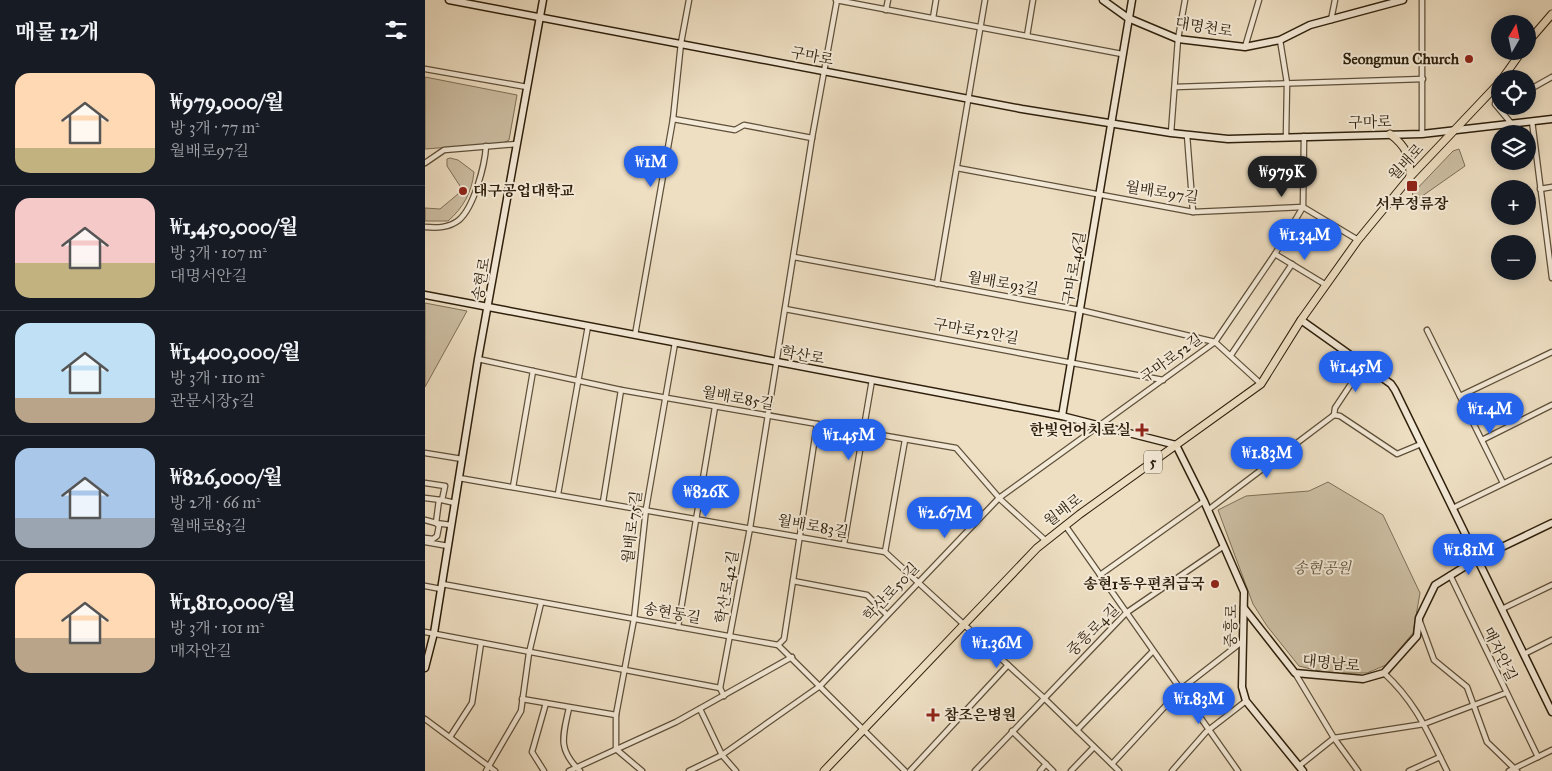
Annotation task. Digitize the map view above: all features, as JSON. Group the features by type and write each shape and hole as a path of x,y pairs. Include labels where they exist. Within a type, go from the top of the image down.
{"main road":[{"name":"구마로","path":"449,0 967,98 1111,124 1187,135 1228,138 1422,134 1552,119"},
{"name":"송현로","path":"425,668 434,634 479,359 543,0"},
{"name":"대명천로","path":"1103,0 1129,18 1178,39 1245,47 1280,40 1310,26 1403,0"},
{"name":"구마로46길","path":"1062,416 1131,0"},
{"path":"1536,33 1552,14"},
{"name":"5","path":"1453,131 1491,92"},
{"name":"월배로","path":"824,771 1045,540 1261,384 1301,320 1357,240 1409,177 1453,131"},
{"path":"1390,134 1403,144 1410,162 1409,177"},
{"name":"학산로","path":"425,295 1062,416 1176,445"},
{"path":"1301,320 1363,366 1391,384 1395,390 1524,654 1549,699 1552,712"},
{"name":"중흥로","path":"1176,445 1204,501 1244,592 1242,687 1246,701"},
{"path":"1384,673 1417,636 1419,618 1435,585 1477,559 1552,523"},
{"name":"대명남로","path":"1243,608 1295,673 1363,680 1384,673"},
{"path":"1246,701 1301,768"}],"street":[{"path":"635,335 673,119 681,43 689,0"},
{"path":"836,0 1122,54"},
{"name":"학산로42길","path":"720,688 750,528 812,138 836,0"},
{"path":"886,10 888,0"},
{"path":"933,18 936,0"},
{"path":"937,284 985,0"},
{"path":"1027,36 1033,0"},
{"path":"1171,133 1178,39 1185,0"},
{"path":"1245,47 1259,0"},
{"path":"1331,21 1335,0"},
{"path":"1422,0 1422,134"},
{"path":"1280,40 1287,83 1286,137"},
{"path":"425,69 527,88"},
{"path":"1536,86 1552,77"},
{"path":"1175,87 1423,79"},
{"path":"1506,115 1511,123"},
{"path":"673,119 735,130 744,125 812,138"},
{"path":"1532,121 1539,189 1549,236 1552,278"},
{"path":"1187,135 1193,212"},
{"name":"구마로52길","path":"1100,425 1215,342 1275,254 1303,207 1304,136"},
{"path":"425,163 444,150 517,144"},
{"path":"425,227 440,228 459,220 470,204 485,158 486,146"},
{"name":"월배로97길","path":"957,168 1193,212 1303,207"},
{"path":"1539,189 1552,187"},
{"path":"1303,207 1357,240"},
{"path":"1275,254 1326,285"},
{"name":"월배로93길","path":"794,257 1080,310 1215,342 1261,384"},
{"path":"1231,355 1292,264"},
{"name":"구마로52안길","path":"785,309 1071,361 1163,380"},
{"path":"558,494 588,326"},
{"path":"1427,330 1503,483"},
{"name":"월배로75길","path":"616,749 616,715 634,619 646,509 675,343"},
{"path":"1460,396 1552,352"},
{"name":"월배로85길","path":"479,359 621,390 956,448 999,498 1045,540"},
{"path":"1335,415 1335,408 1363,366"},
{"path":"513,487 533,371"},
{"path":"844,544 872,380"},
{"path":"603,502 621,390"},
{"path":"1482,440 1552,405"},
{"path":"678,626 715,407"},
{"path":"1208,510 1335,415"},
{"path":"1335,415 1340,416 1397,454 1421,444"},
{"path":"778,645 784,639 817,424"},
{"name":"학산로50길","path":"689,771 722,755 820,686 999,498 1100,425"},
{"path":"905,440 885,552 1044,698 1119,771"},
{"path":"425,453 462,459"},
{"path":"1453,508 1552,460"},
{"name":"월배로83길","path":"459,478 885,552"},
{"path":"425,483 445,486 436,522 439,526 437,536 433,539 425,540"},
{"path":"425,498 455,503"},
{"path":"1100,575 1204,501"},
{"path":"425,520 451,525"},
{"path":"1065,525 1236,770"},
{"path":"425,540 448,546"},
{"name":"중흥로4길","path":"975,771 1126,613 1224,546"},
{"name":"매자안길","path":"1450,575 1538,757"},
{"path":"793,582 867,595 887,615"},
{"path":"1502,609 1552,585"},
{"name":"송현동길","path":"425,586 442,586 541,602 778,645 905,771"},
{"path":"486,771 521,711 521,698 529,653 541,602"},
{"path":"1419,618 1434,660 1467,687 1487,742 1516,770"},
{"path":"425,632 720,688 724,696"},
{"path":"1524,654 1552,640"},
{"path":"1112,764 1180,690 1243,641"},
{"path":"450,737 472,703 481,643"},
{"path":"1077,730 1153,651"},
{"path":"569,771 578,769 700,709 792,657"},
{"path":"910,771 1008,665"},
{"path":"1295,673 1334,738 1358,771"},
{"path":"1384,673 1404,691 1424,724 1447,771"},
{"path":"1301,768 1334,738 1424,724 1506,693"},
{"path":"521,698 616,715"},
{"path":"1172,771 1208,730 1246,701"},
{"path":"544,771 532,752 546,703"},
{"path":"569,708 563,737 564,751 578,769"},
{"path":"700,709 722,755 737,771"},
{"path":"425,719 495,771"},
{"path":"1012,731 1053,771"},
{"path":"1071,771 1095,747"},
{"path":"616,749 642,771"},
{"path":"1509,771 1516,770 1552,750"},
{"path":"1409,771 1440,757"},
{"path":"1040,771 1046,764"}],"green space":[{"path":"425,77 517,95 509,140 503,143 425,149"},
{"path":"1459,149 1465,166 1418,199 1412,194 1453,151"},
{"path":"447,159 458,160 474,172 469,193 458,211 448,221 425,221 425,208 440,209 458,194 460,186 447,166"},
{"path":"425,303 467,311 425,387"},
{"name":"송현공원","path":"1328,482 1383,515 1420,593 1413,633 1386,665 1367,673 1327,673 1299,666 1267,626 1253,604 1218,510 1246,496 1309,491"}],"place":[{"name":"Seongmun Church","path":"1469,59"},
{"name":"서부정류장","path":"1412,186"},
{"name":"대구공업대학교","path":"463,191"},
{"name":"한빛언어치료실","path":"1142,430"},
{"name":"송현1동우편취급국","path":"1215,584"},
{"name":"참조은병원","path":"933,715"}]}
